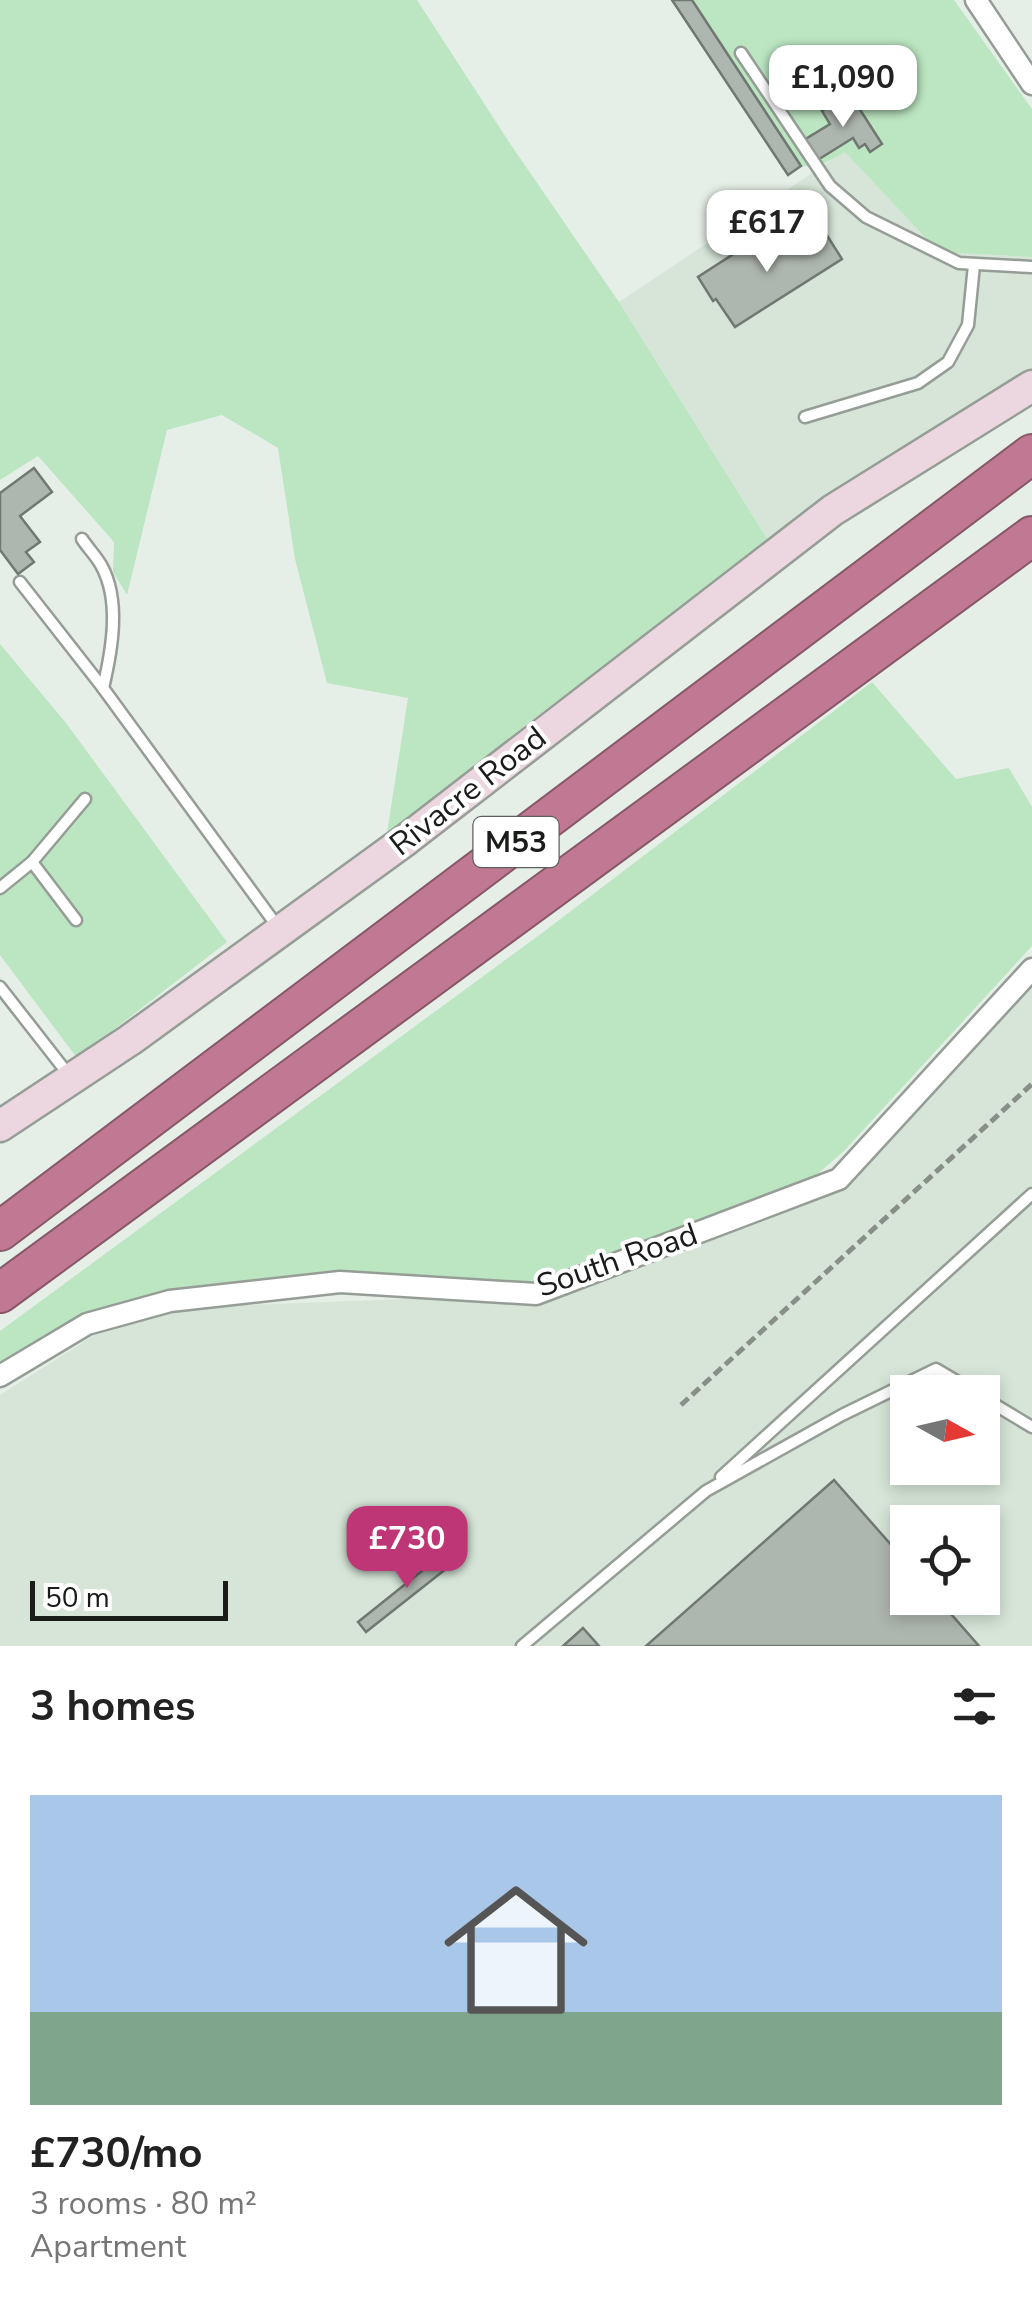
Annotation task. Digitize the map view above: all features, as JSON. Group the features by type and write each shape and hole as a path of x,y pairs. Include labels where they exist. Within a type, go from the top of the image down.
{"highway":[{"name":"M53","path":"0,1231 1032,454"},
{"name":"M53","path":"0,1293 1032,536"}],"main road":[{"name":"Rivacre Road","path":"0,1126 130,1040 407,839 833,510 1032,386"}],"street":[{"path":"976,0 1032,84"},
{"name":"South Road","path":"0,1376 86,1324 170,1301 340,1282 536,1294 838,1179 1032,970"}],"lane":[{"path":"741,52 830,186 866,217 959,263 1032,266"},
{"path":"805,417 918,382 948,362 968,325 974,265"},
{"path":"82,539 102,567 113,600 109,662 103,688"},
{"path":"20,582 103,688 280,931"},
{"path":"0,888 32,862 85,799"},
{"path":"32,862 76,920"},
{"path":"0,987 72,1078"},
{"path":"522,1646 706,1491 1032,1194"},
{"path":"924,1375 936,1369 946,1375"},
{"path":"706,1491 890,1392"},
{"path":"1000,1408 1032,1427"}],"path":[{"path":"681,1404 1032,1084"}],"shaded area":[{"path":"845,151 939,252 1032,257 1032,383 776,553 619,302"},
{"path":"1032,969 1032,1646 0,1646 0,1395 93,1336 192,1307 536,1294 838,1179"}],"green space":[{"path":"0,0 417,0 619,302 776,553 653,629 524,726 386,839 408,698 327,683 295,559 278,448 222,415 167,430 127,595 113,572 114,542 38,456 0,480"},
{"path":"692,0 954,0 1032,109 1032,257 939,252 845,152 818,167 801,166"},
{"path":"0,644 66,723 227,942 77,1058 0,955"},
{"path":"872,682 956,779 1009,768 1032,807 1032,946 844,1151 805,1185 708,1217 536,1294 340,1282 86,1324 0,1376 0,1331 542,933"}],"building":[{"path":"672,0 692,0 801,166 788,175"},
{"path":"850,94 882,144 870,152 865,144 859,148 853,138 816,161 804,140 830,124 822,111"},
{"path":"821,226 842,259 735,327 698,277 755,240 767,260"},
{"path":"34,468 52,492 20,516 40,542 26,552 34,562 18,574 0,550 0,493"},
{"path":"834,1480 890,1544 890,1615 952,1615 979,1646 646,1646"},
{"path":"448,1550 456,1561 366,1632 358,1622"},
{"path":"583,1628 599,1646 563,1646"}]}
